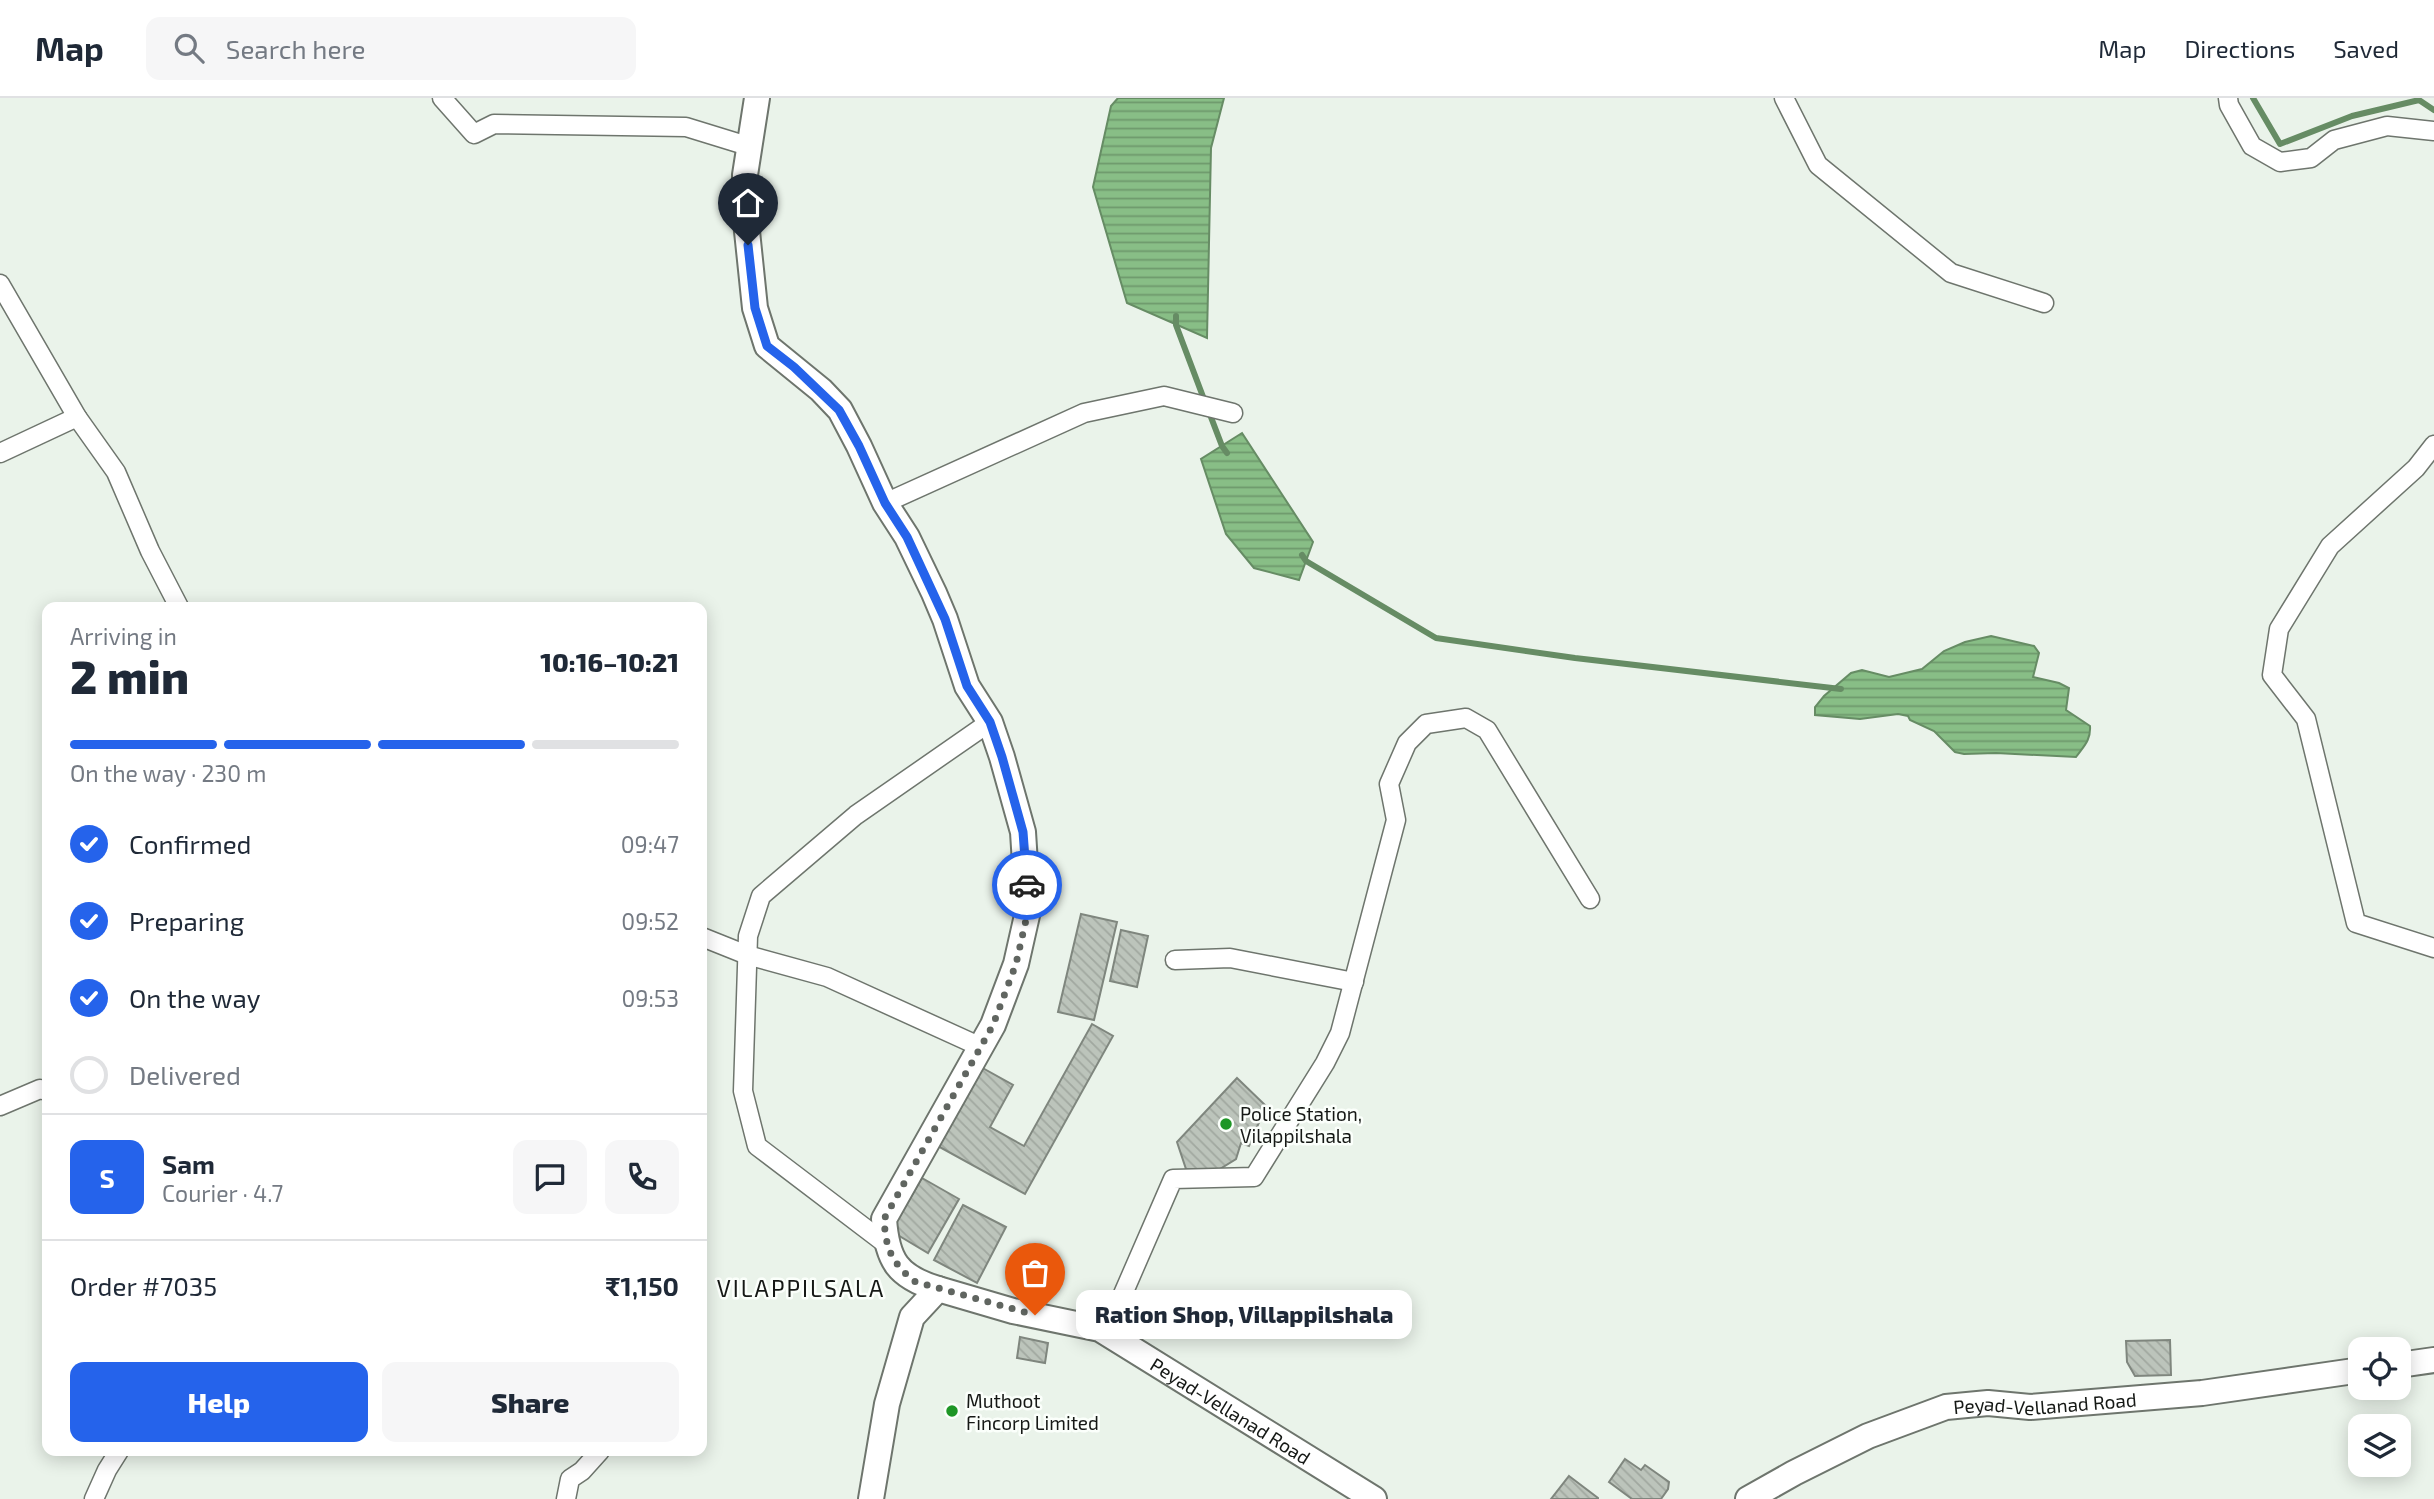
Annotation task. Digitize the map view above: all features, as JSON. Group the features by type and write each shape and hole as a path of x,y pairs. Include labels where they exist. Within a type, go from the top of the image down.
{"main road":[{"path":"757,98 745,174 745,212 755,308 767,346 794,367 839,410 885,503 907,537 945,619 967,686 990,722 1023,832 1028,911 1016,964 993,1025 884,1219 886,1244"},
{"name":"Peyad-Vellanad Road","path":"886,1244 899,1268 913,1281 1013,1311 1100,1329 1374,1499"},
{"path":"871,1499 887,1404 912,1317 938,1289"},
{"path":"2411,1363 2434,1360"},
{"name":"Peyad-Vellanad Road","path":"1748,1499 1868,1436 1946,1407 1988,1403 2030,1407 2202,1393 2348,1372"}],"street":[{"path":"442,98 474,134 494,124 686,127 751,147"},
{"path":"1784,98 1818,165 1951,273 2044,303"},
{"path":"2228,98 2252,146 2280,162 2311,158 2334,140 2387,126 2434,131"},
{"path":"0,284 77,417 116,472 150,551 177,602"},
{"path":"885,503 1084,413 1164,396 1233,413"},
{"path":"0,453 77,417"},
{"path":"2434,445 2416,468 2330,546 2278,629 2272,675 2306,719 2356,923 2434,948"},
{"path":"1106,1334 1173,1179 1254,1177 1325,1063 1340,1033 1396,820 1389,784 1407,743 1426,724 1466,718 1488,730 1590,899"},
{"path":"886,1244 757,1146 743,1091 748,936 761,896 856,816 990,722"},
{"path":"707,939 747,955 827,977 981,1047"},
{"path":"1175,960 1230,958 1354,982"},
{"path":"0,1106 42,1090"},
{"path":"94,1499 116,1456"},
{"path":"566,1499 570,1479 596,1456"}],"shaded area":[{"path":"1118,98 1224,98 1211,148 1207,338 1127,303 1093,187 1111,106"},
{"path":"1242,433 1313,542 1299,580 1254,568 1226,534 1201,459"},
{"path":"1991,636 2034,646 2039,653 2033,677 2069,688 2066,710 2090,726 2088,739 2076,757 1964,754 1955,752 1934,731 1910,720 1908,716 1898,714 1860,719 1815,715 1815,707 1824,696 1851,673 1862,670 1889,677 1922,669 1944,651 1965,642"}],"building":[{"path":"1081,914 1117,922 1094,1020 1058,1012"},
{"path":"1121,930 1148,936 1137,987 1110,981"},
{"path":"1092,1024 1113,1036 1025,1194 936,1145 979,1066 1013,1085 990,1127 1024,1146"},
{"name":"Police Station, Vilappilshala","path":"1237,1078 1266,1106 1249,1146 1241,1143 1236,1159 1215,1172 1186,1169 1177,1142"},
{"path":"922,1178 959,1199 928,1253 891,1231"},
{"path":"963,1205 1006,1227 977,1283 934,1260"},
{"path":"1020,1337 1048,1343 1045,1363 1017,1358"},
{"path":"2170,1340 2171,1375 2135,1376 2127,1362 2126,1341"},
{"path":"1625,1459 1641,1470 1645,1465 1669,1482 1661,1499 1632,1499 1609,1482"},
{"path":"1569,1476 1598,1498 1598,1499 1551,1499"}],"waterway":[{"path":"2253,98 2280,144 2352,116 2419,100 2434,110"},
{"path":"1176,316 1176,325 1205,402"},
{"path":"1209,412 1227,453"},
{"path":"1302,555 1306,561 1436,638 1575,658 1841,689"}],"way so far":[{"path":"1027,885 1028,911 1016,964 993,1025 884,1219 886,1244 899,1268 913,1281 1035,1315"}],"place":[{"name":"Police Station, Vilappilshala","path":"1226,1124"},
{"name":"Ration Shop, Villappilshala","path":"1035,1315"},
{"name":"Muthoot Fincorp Limited","path":"952,1411"}],"district":[{"name":"VILAPPILSALA","path":"801,1288"}],"route":[{"path":"748,245 755,308 767,346 821,390 839,410 934,593 967,686 990,722 1002,757 1023,832 1027,885"}]}
